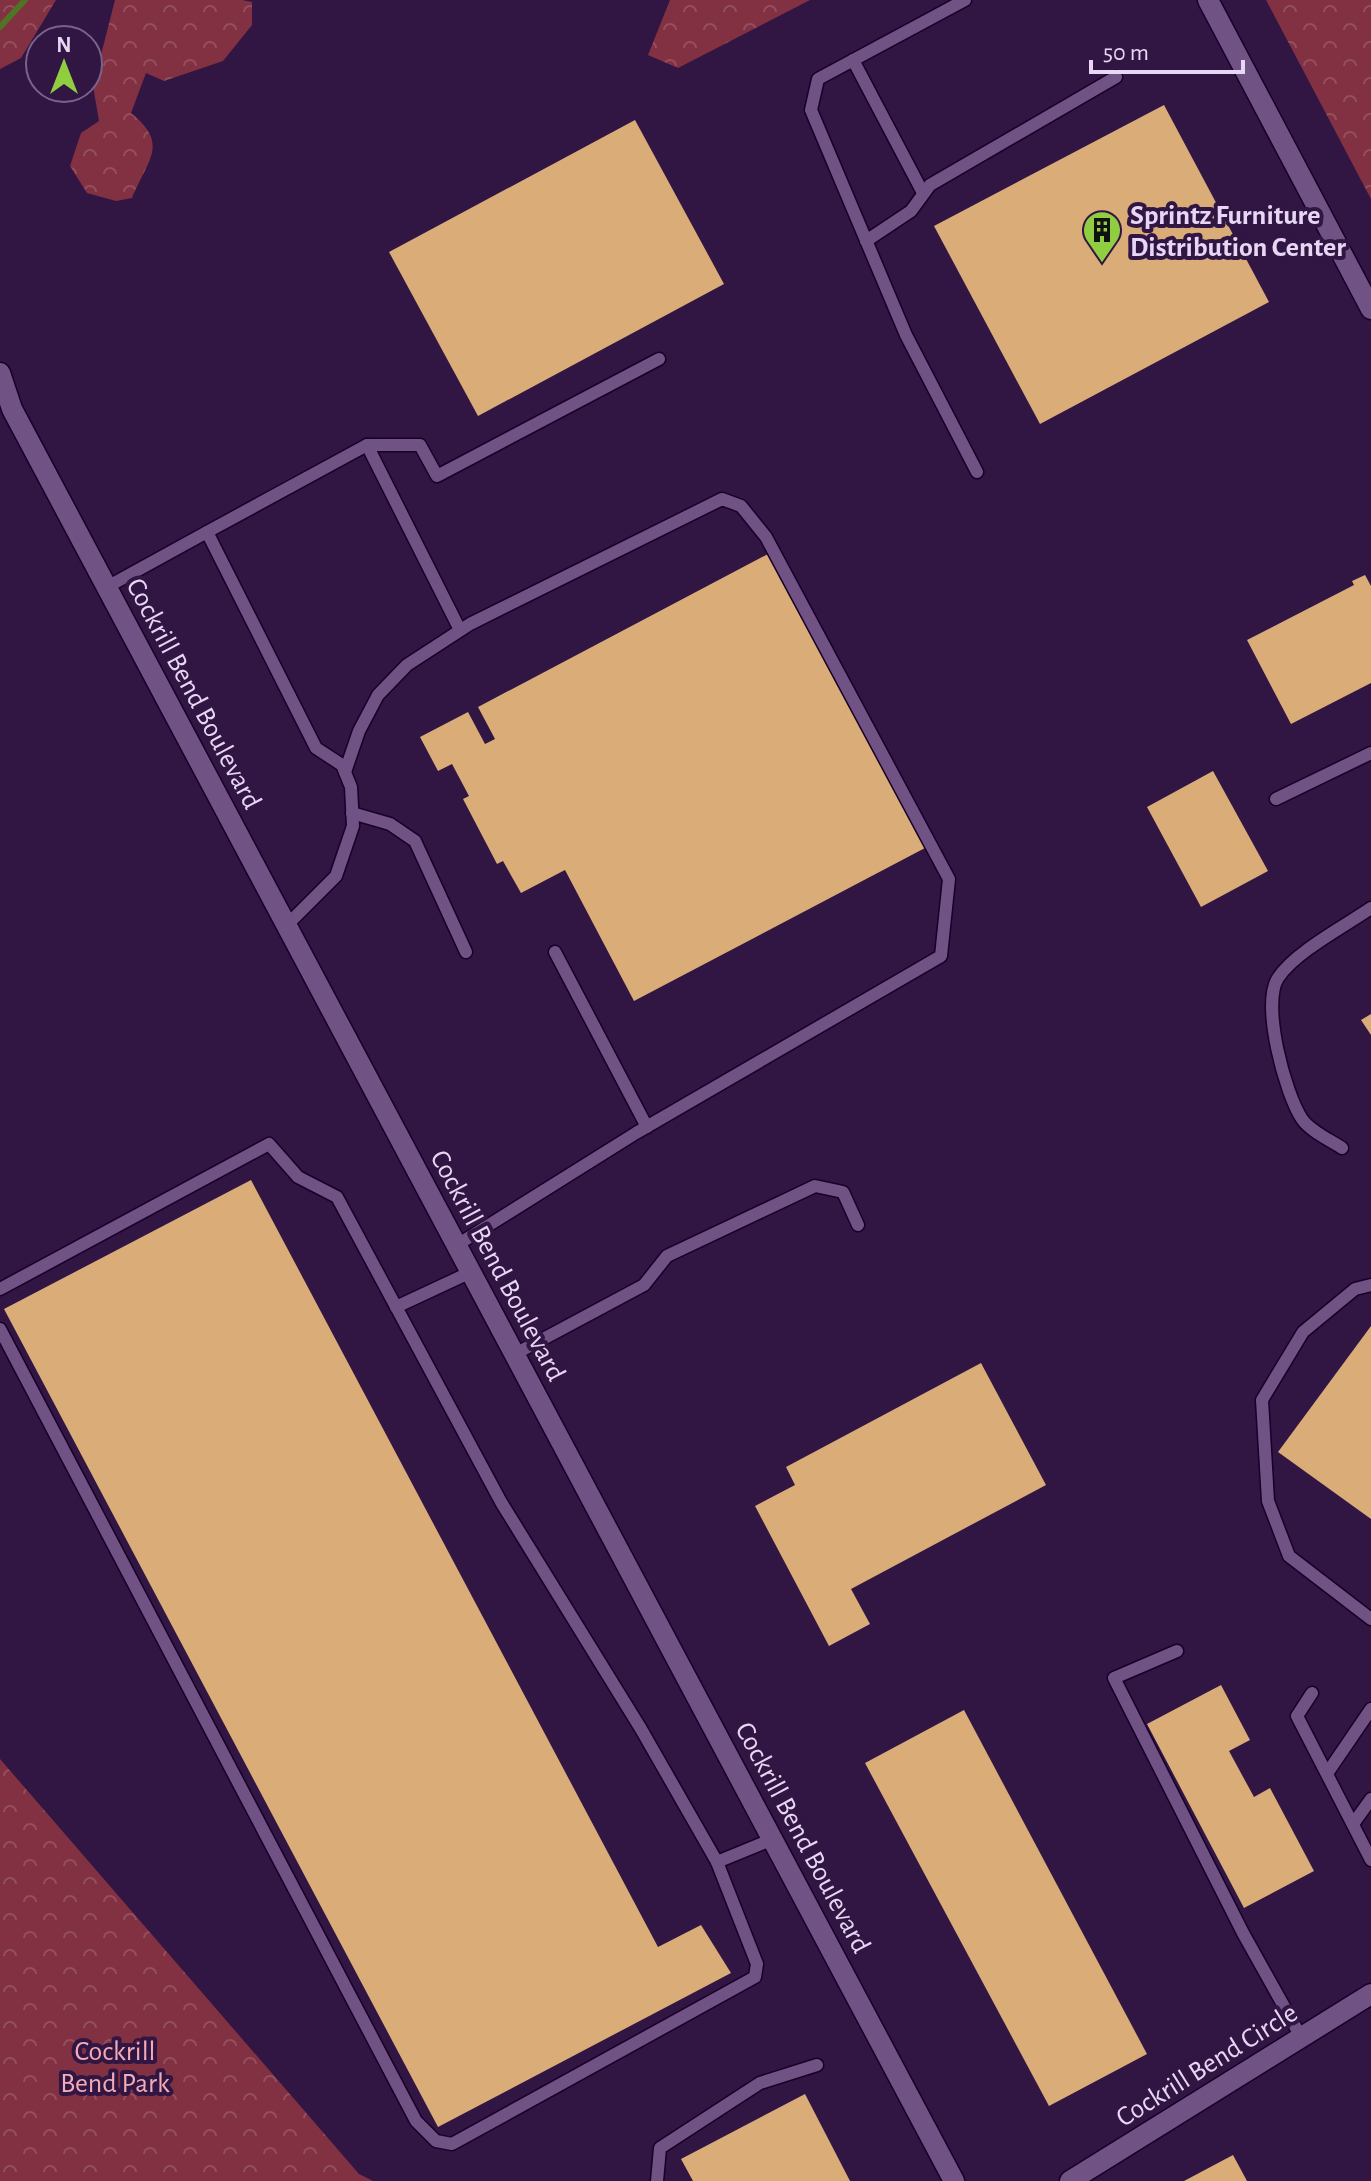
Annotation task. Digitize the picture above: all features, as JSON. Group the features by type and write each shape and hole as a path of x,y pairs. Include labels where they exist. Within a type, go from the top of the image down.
{"street":[{"path":"1208,0 1371,309"},
{"name":"Cockrill Bend Boulevard","path":"0,373 12,409 954,2181"},
{"name":"Cockrill Bend Circle","path":"1070,2181 1371,1994"}],"lane":[{"path":"965,0 818,79 811,110 906,335 977,472"},
{"path":"853,60 923,193"},
{"path":"866,241 911,211 930,185 1116,77"},
{"path":"107,587 367,445 420,445 437,476 659,359"},
{"path":"367,445 460,630"},
{"path":"345,772 359,731 378,695 407,665 460,630 722,499 741,506 766,537 949,879 941,956 647,1127 457,1245"},
{"path":"207,532 316,748 342,765 351,787 353,826 336,876 287,925"},
{"path":"1276,799 1371,753"},
{"path":"352,813 390,824 415,841 466,952"},
{"path":"1342,1148 1303,1122 1286,1085 1272,1011 1272,989 1279,976 1300,957 1371,908"},
{"path":"555,952 647,1127"},
{"path":"0,1289 269,1144 298,1177 337,1197 501,1502 641,1729 717,1862 757,1964 755,1977 452,2144 436,2141 416,2121 0,1329"},
{"path":"515,1354 644,1285 667,1256 815,1186 843,1192 858,1225"},
{"path":"396,1307 471,1272"},
{"path":"1371,1285 1355,1289 1303,1332 1262,1400 1268,1501 1289,1556 1371,1619"},
{"path":"1177,1651 1114,1678 1243,1933 1301,2037"},
{"path":"1312,1693 1297,1716 1371,1860"},
{"path":"1328,1772 1371,1709"},
{"path":"1353,1824 1371,1799"},
{"path":"717,1862 773,1839"},
{"path":"657,2181 660,2148 760,2083 817,2065"}],"green space":[{"path":"0,0 56,0 42,24 24,24 24,53 21,58 0,69"},
{"path":"115,0 252,2 252,25 223,61 164,81 146,73 131,113 150,134 152,152 132,198 116,201 87,193 70,166 81,133 99,121 96,104 104,104 104,43"},
{"path":"670,0 810,0 678,68 648,55"},
{"path":"1266,0 1371,0 1371,199"},
{"name":"Cockrill Bend Park","path":"0,1759 359,2174 373,2181 0,2181"}],"building":[{"name":"Sprintz Furniture Distribution Center","path":"1164,105 1269,302 1040,424 934,226"},
{"path":"635,120 724,284 478,416 389,252"},
{"path":"768,554 925,848 634,1001 565,870 521,893 503,861 497,864 463,799 469,796 452,764 438,771 420,737 468,712 485,744 495,739 478,707"},
{"path":"1365,575 1371,586 1371,683 1291,724 1247,640 1354,585 1352,581"},
{"path":"1213,771 1268,871 1201,907 1147,807"},
{"path":"1371,1014 1371,1035 1361,1020"},
{"path":"251,1180 658,1947 701,1925 731,1973 438,2127 4,1309"},
{"path":"1371,1326 1371,1519 1278,1452"},
{"path":"981,1363 1046,1485 851,1589 870,1624 829,1646 755,1506 795,1485 786,1467"},
{"path":"1221,1685 1250,1740 1229,1751 1254,1797 1270,1788 1314,1871 1244,1908 1147,1724"},
{"path":"964,1710 1147,2054 1049,2106 865,1763"},
{"path":"805,2094 850,2181 693,2181 681,2159"},
{"path":"1233,2155 1247,2181 1184,2181"}],"waterway":[{"path":"0,27 25,0"}],"place":[{"name":"Sprintz Furniture Distribution Center","path":"1102,264"}]}
